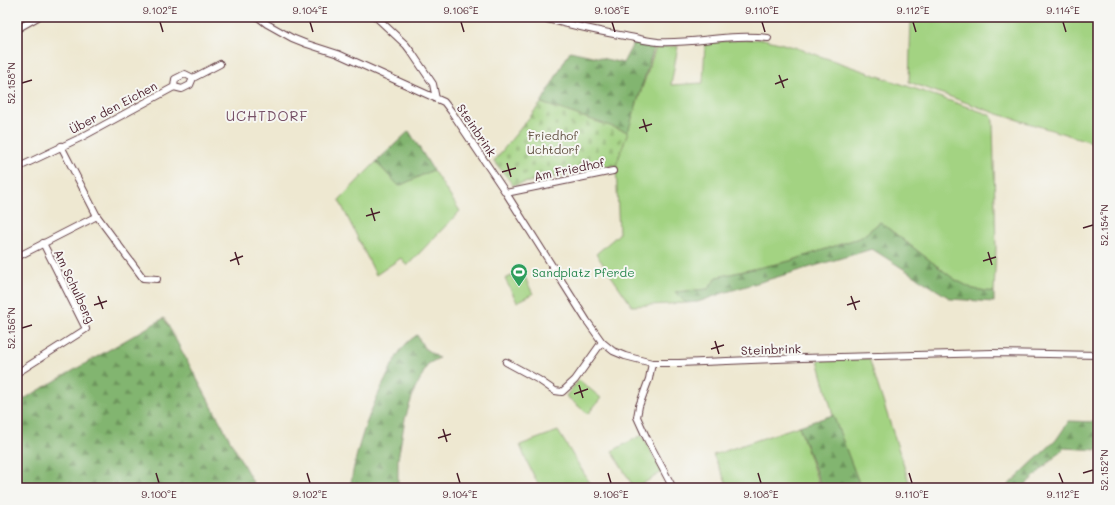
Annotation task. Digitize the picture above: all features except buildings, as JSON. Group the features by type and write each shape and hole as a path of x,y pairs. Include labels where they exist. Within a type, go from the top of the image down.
{"street":[{"path":"17,29 38,17"},
{"name":"Steinbrink","path":"258,17 267,24 292,38 338,54 444,102 451,110 506,193 552,264 569,294 602,342 613,351 624,356 652,363 679,363 992,353 1098,355"},
{"path":"376,17 406,45 412,53 433,84 436,99"},
{"path":"539,17 600,32 658,42 686,42 704,39 754,37 768,38"},
{"name":"Über den Eichen","path":"17,168 80,138 174,87 182,89 190,85 192,78 220,64"},
{"name":"Über den Eichen","path":"174,87 175,79 185,74 192,78"},
{"name":"Über den Eichen","path":"61,146 97,216 143,278 157,279"},
{"name":"Am Friedhof","path":"506,193 613,171"},
{"path":"17,257 97,216"},
{"name":"Am Schulberg","path":"17,373 86,330 43,243"},
{"path":"506,362 539,380 555,391 562,392 575,380 602,342"},
{"path":"652,363 649,379 639,406 637,417 648,442 673,488"}],"green space":[{"path":"911,17 1098,17 1098,144 998,114 909,82"},
{"path":"764,39 794,47 988,114 992,117 996,249 994,292 973,289 954,279 880,222 862,237 790,261 717,277 708,289 676,292 686,303 632,306 596,254 619,234 616,165 656,47 678,46 671,85 703,83 705,42"},
{"path":"633,44 655,44 628,132 541,103 570,51 623,63"},
{"name":"Friedhof Uchtdorf","path":"541,103 628,132 616,165 513,185 494,161"},
{"path":"409,131 433,170 399,186 376,162"},
{"path":"376,162 399,186 433,170 460,211 407,266 401,258 376,275 339,200"},
{"path":"880,222 954,279 973,289 994,292 994,302 951,299 872,249 723,293 698,302 686,303 675,292 708,289 717,277 790,261 862,237"},
{"name":"Sandplatz Pferde","path":"522,271 533,294 517,302 505,279"},
{"path":"164,318 256,488 17,488 17,403"},
{"path":"417,335 424,348 439,358 428,364 414,391 405,419 398,459 398,488 350,488 360,443 375,402 391,367 402,348"},
{"path":"869,358 911,488 837,488 859,483 833,415 818,360"},
{"path":"579,380 601,398 588,414 566,396"},
{"path":"833,415 859,483 837,488 822,488 799,426"},
{"path":"1069,421 1098,422 1098,450 1064,448 1022,488 1005,488 1056,440"},
{"path":"799,426 820,488 729,488 713,455"},
{"path":"558,431 593,488 540,488 520,445"},
{"path":"642,435 662,472 634,488 612,451"}],"place":[{"name":"Sandplatz Pferde","path":"519,287"}],"district":[{"name":"UCHTDORF","path":"267,115"}]}
